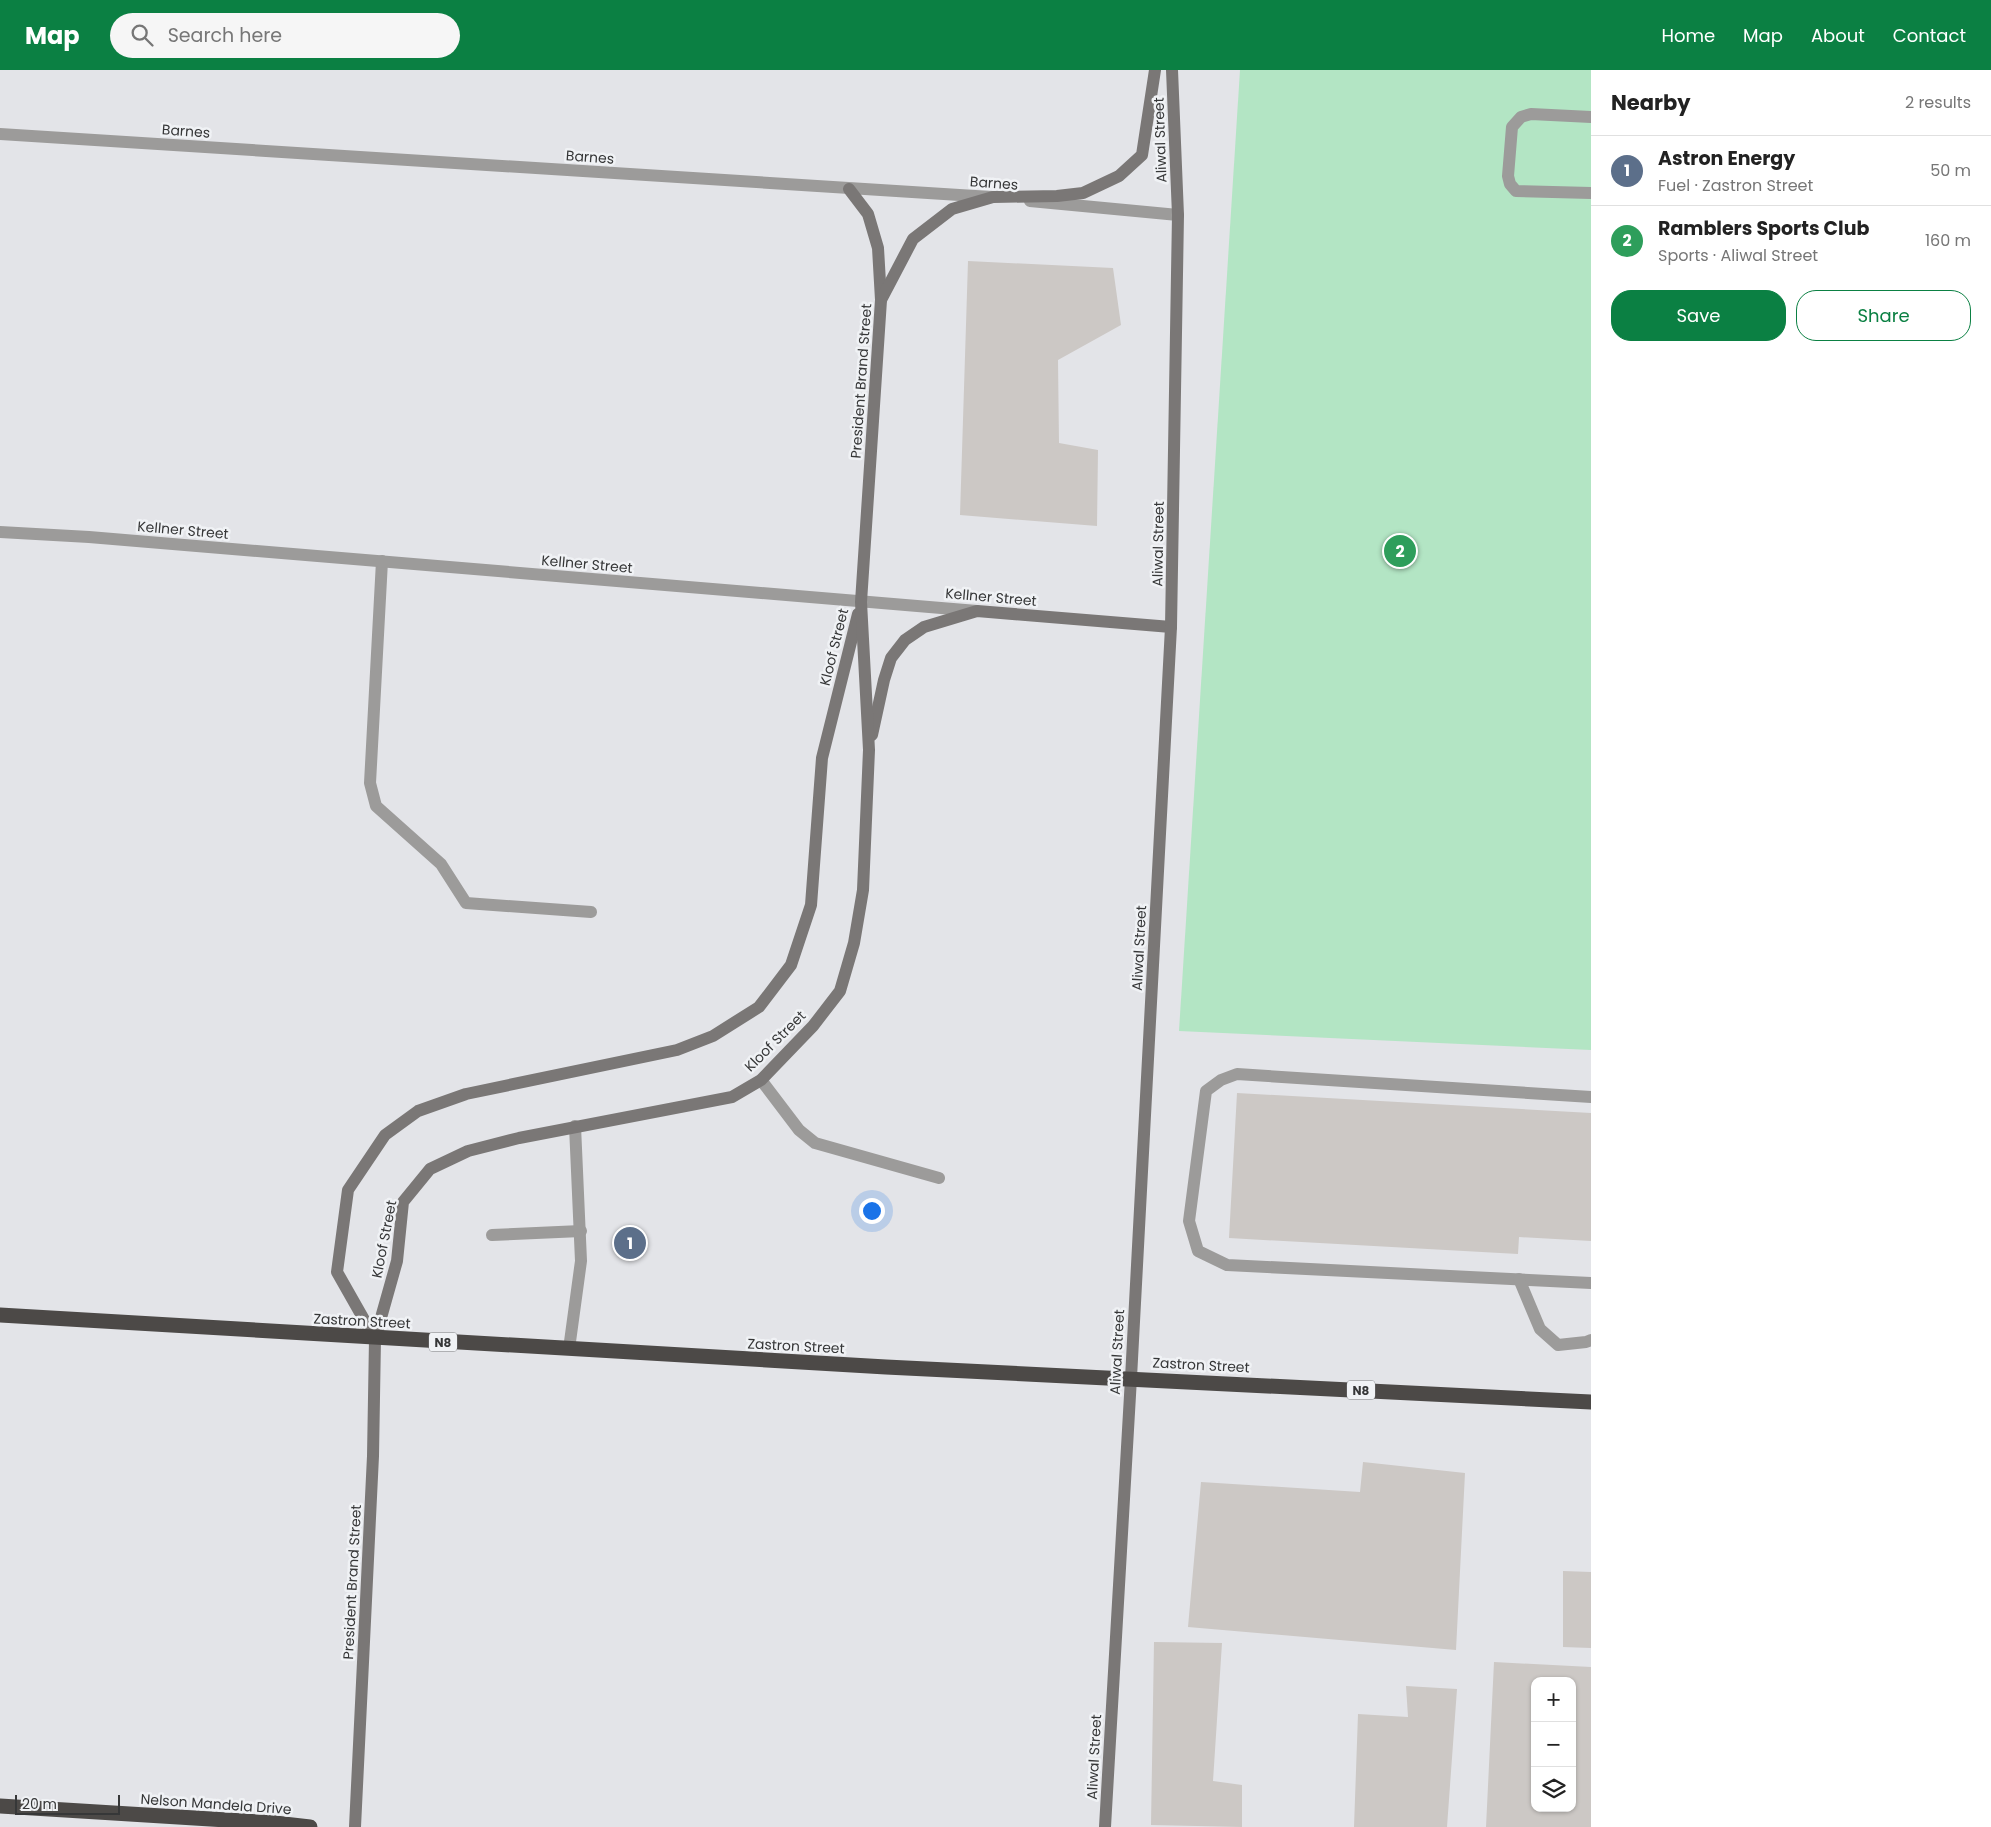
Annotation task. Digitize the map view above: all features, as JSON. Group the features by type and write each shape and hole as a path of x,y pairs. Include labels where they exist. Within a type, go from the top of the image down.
{"highway":[{"name":"Zastron Street","path":"0,1315 886,1367 1591,1402"},
{"name":"Nelson Mandela Drive","path":"0,1806 275,1823 310,1827"}],"main road":[{"name":"President Brand Street","path":"861,602 881,300 913,239 952,209 993,197 1057,196 1083,193 1119,176 1142,155 1155,70"},
{"name":"Aliwal Street","path":"1105,1827 1171,628 1178,215 1172,70"},
{"path":"849,189 868,214 878,248 881,300"},
{"name":"Kloof Street","path":"375,1338 398,1261 403,1202 430,1169 468,1151 519,1138 732,1097 761,1080 813,1026 840,991 854,943 863,890 869,750 861,602"},
{"name":"Kloof Street","path":"375,1338 337,1272 348,1190 385,1135 418,1112 466,1094 677,1050 713,1036 758,1008 791,965 811,905 822,758 861,602"},
{"path":"869,750 884,680 891,658 905,640 924,627 977,611"},
{"name":"Kellner Street","path":"977,611 1171,628"},
{"name":"President Brand Street","path":"355,1827 373,1456 375,1338"}],"street":[{"path":"1591,117 1531,114 1521,117 1512,127 1508,176 1510,184 1516,191 1591,193"},
{"name":"Barnes","path":"0,134 993,197 1178,215"},
{"name":"Kellner Street","path":"0,532 89,536 977,611"},
{"path":"382,561 370,783 376,806 442,864 466,903 591,912"},
{"path":"1591,1097 1236,1074 1221,1080 1206,1090 1190,1221 1198,1251 1227,1265 1591,1282"},
{"path":"761,1080 800,1130 815,1143 939,1178"},
{"path":"569,1349 581,1261 575,1126"},
{"path":"492,1235 581,1231"},
{"path":"1519,1279 1540,1329 1558,1345 1591,1340"}],"green space":[{"path":"1240,70 1591,70 1591,1050 1179,1031"}],"building":[{"path":"968,261 1113,268 1121,325 1058,360 1059,443 1098,450 1097,526 960,515"},
{"path":"1237,1093 1591,1113 1591,1241 1519,1237 1518,1254 1229,1238"},
{"path":"1363,1462 1465,1473 1456,1650 1188,1627 1201,1482 1360,1492"},
{"path":"1563,1571 1591,1572 1591,1648 1563,1647"},
{"path":"1154,1642 1222,1643 1213,1781 1242,1785 1242,1827 1151,1825"},
{"path":"1494,1662 1591,1667 1591,1827 1486,1827"},
{"path":"1406,1686 1457,1689 1447,1827 1354,1827 1358,1714 1408,1717"}],"place":[{"name":"Ramblers Sports Club","path":"1400,551"},
{"name":"Astron Energy","path":"630,1243"}]}
